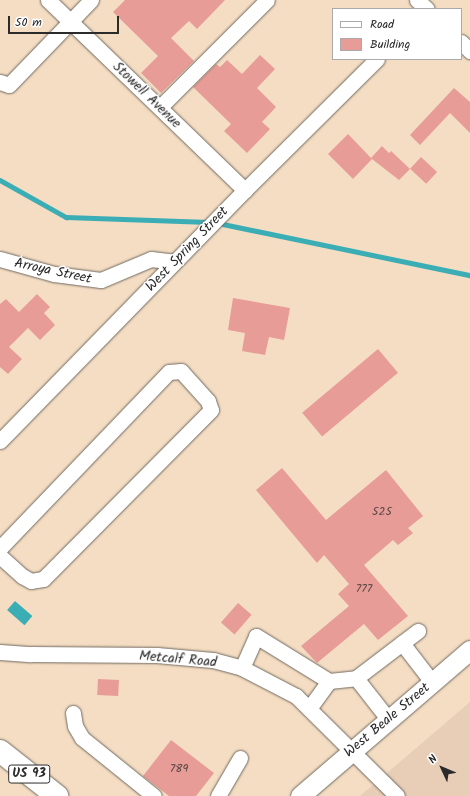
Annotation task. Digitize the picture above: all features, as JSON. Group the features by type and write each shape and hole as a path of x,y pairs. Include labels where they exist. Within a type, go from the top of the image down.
{"highway":[{"name":"US 93","path":"0,751 57,796"}],"main road":[{"name":"West Beale Street","path":"300,794 470,650"}],"street":[{"name":"Stowell Avenue","path":"48,0 245,190"},
{"path":"4,83 91,0"},
{"path":"160,107 266,0"},
{"path":"418,0 426,8"},
{"path":"428,8 436,0"},
{"path":"462,43 470,51"},
{"name":"West Spring Street","path":"0,441 245,190 376,60"},
{"name":"Arroya Street","path":"2,262 54,274 101,280 151,259 174,262"},
{"path":"0,548 169,372 180,370 208,401 211,410 43,579 31,581 22,576 0,556"},
{"path":"242,668 256,636 329,681 356,678 418,631"},
{"path":"402,643 432,682"},
{"name":"Metcalf Road","path":"0,652 31,654 157,655 213,660 242,668 296,696 397,796"},
{"path":"356,678 388,719"},
{"path":"309,708 329,681"},
{"path":"73,713 75,726 82,738 154,796"},
{"path":"218,796 240,758"}],"shaded area":[{"path":"470,702 470,796 360,796"}],"water":[{"path":"15,601 32,616 24,625 7,610"}],"building":[{"path":"125,0 225,0 197,29 189,21 171,38 194,61 161,93 141,73 158,56 113,12"},
{"path":"260,55 275,69 257,88 276,107 262,122 270,129 247,153 224,131 231,124 193,87 216,64 220,67 227,60 242,74"},
{"path":"454,88 470,102 470,133 450,113 420,145 410,135"},
{"path":"348,134 371,158 382,146 389,153 391,151 410,169 399,180 372,159 353,179 328,154"},
{"path":"421,157 437,172 426,184 410,169"},
{"path":"37,294 50,307 44,313 55,325 40,340 28,328 9,347 22,359 8,374 0,367 0,304 6,299 19,312"},
{"path":"233,298 290,308 284,340 269,337 265,355 242,351 245,333 228,330"},
{"path":"378,349 398,373 322,436 302,413"},
{"path":"282,468 326,520 386,470 423,516 408,528 413,533 398,545 393,540 364,565 408,616 378,640 364,624 317,663 301,646 349,606 338,594 349,584 324,555 317,563 256,490"},
{"path":"238,603 252,615 235,634 221,623"},
{"path":"98,679 119,680 118,696 97,695"},
{"path":"171,740 214,773 196,796 169,796 143,776"}],"waterway":[{"path":"0,180 66,217 209,222"},
{"path":"218,223 470,275"}]}
